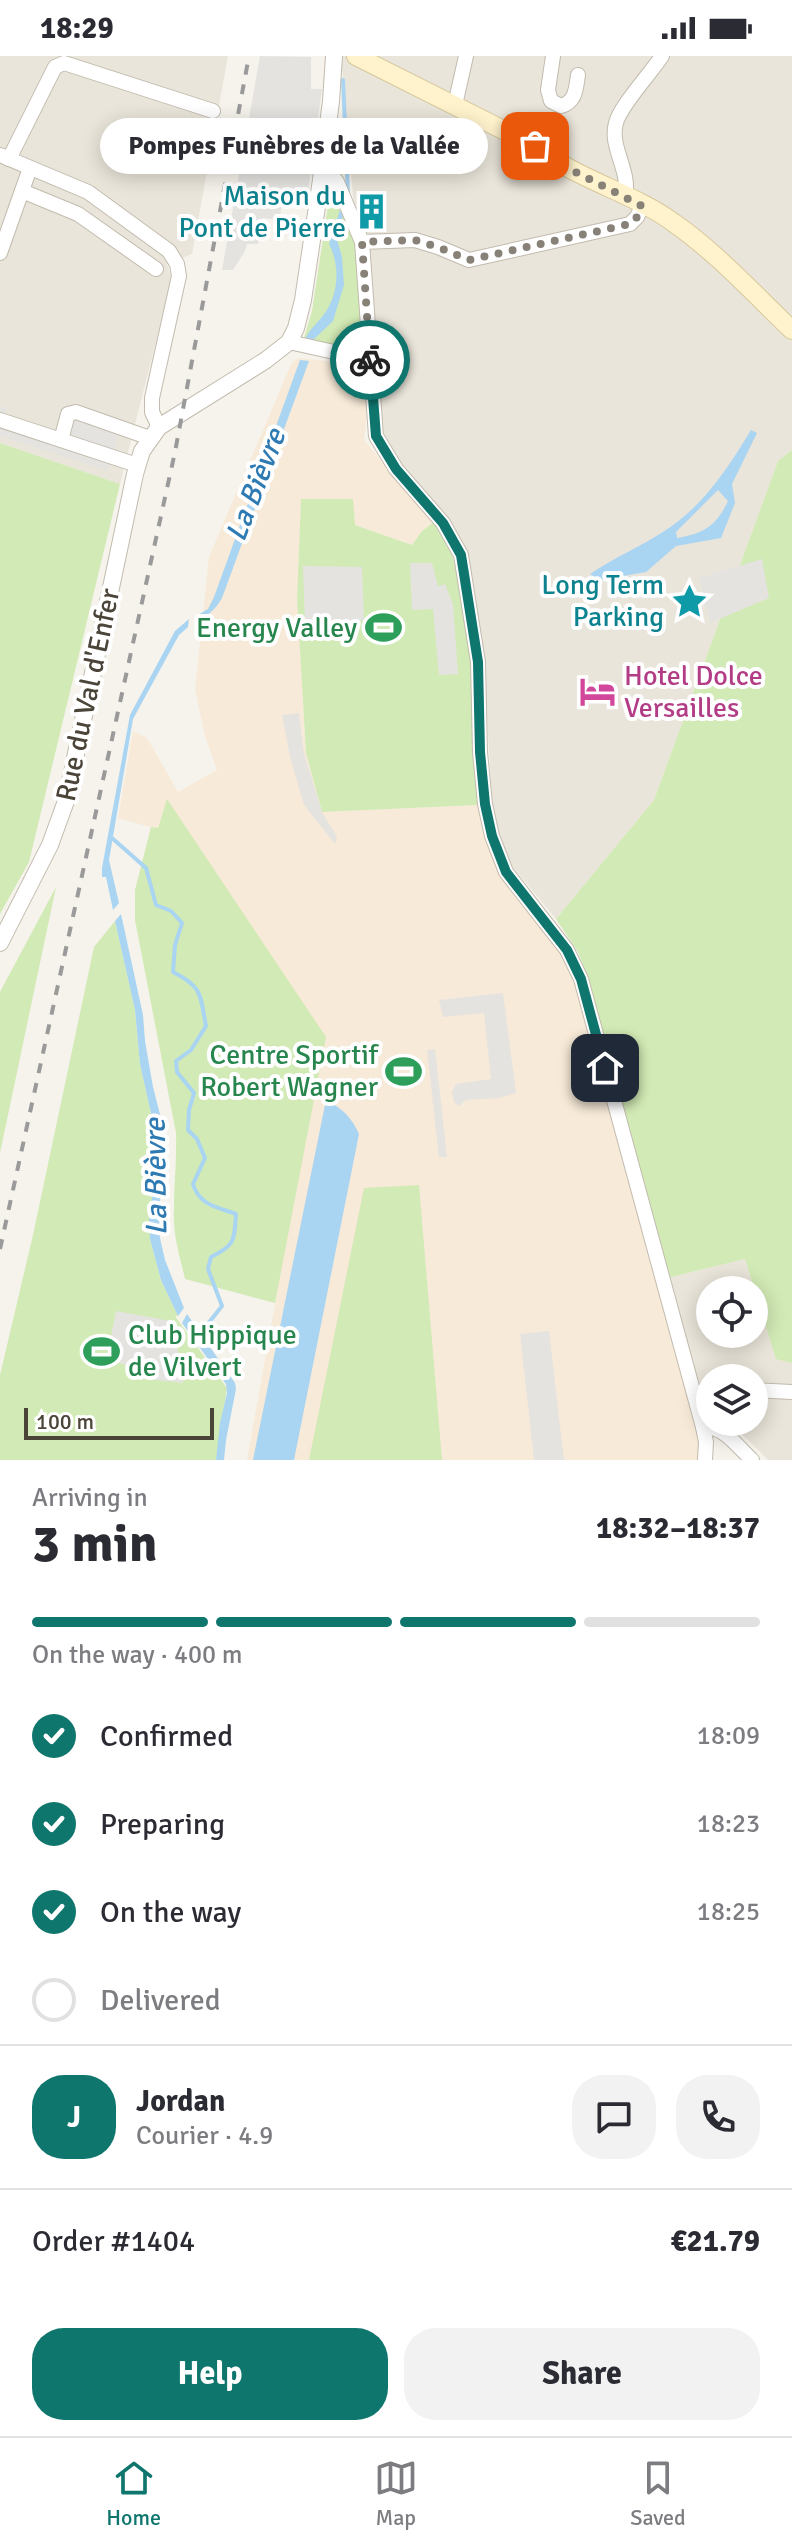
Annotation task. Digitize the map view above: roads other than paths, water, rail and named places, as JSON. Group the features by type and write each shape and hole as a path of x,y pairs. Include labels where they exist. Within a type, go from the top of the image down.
{"main road":[{"path":"356,56 535,146 562,165 675,223 792,330"}],"street":[{"path":"61,440 68,414 76,412 155,432 289,342 303,300 331,101 334,56"},
{"path":"455,105 466,56"},
{"path":"553,56 548,90 551,101 557,105 569,103 574,96 578,75"},
{"path":"625,196 628,185 616,138 616,123 662,56"},
{"path":"155,432 152,398 179,276 177,264 169,251 88,192 5,157 55,67 64,63 213,111"},
{"path":"323,163 337,182 362,242 376,436 396,469 443,523 461,555 478,662 480,752 485,804 492,836 506,872 567,950 581,979 696,1403"},
{"path":"1,249 30,168"},
{"path":"22,191 78,214 156,269"},
{"path":"362,242 415,240 469,260 630,224 642,206"},
{"path":"289,342 370,360"},
{"path":"0,420 137,465"},
{"name":"Rue du Val d'Enfer","path":"0,943 50,845 66,801 137,465 155,432"},
{"path":"692,1390 696,1390"},
{"path":"768,1391 792,1392"},
{"path":"705,1436 705,1460"},
{"path":"726,1436 752,1460"}],"water":[{"path":"340,210 343,216 336,236 342,257 344,285 333,321 312,341 305,339 330,305 335,288 335,261 329,244"},
{"path":"300,360 309,361 222,598 211,612 195,622 196,616 208,609 214,597"},
{"path":"751,430 757,433 732,484 735,503 721,538 676,546 646,572 600,580 590,574 680,520 714,485","holes":["718,490 728,501 719,517 708,527 677,538 676,532"]},
{"path":"189,619 188,627 179,635 133,719 109,860 119,903 113,910 102,868 130,715 175,631"},
{"path":"121,914 164,1130 160,1238 165,1260 184,1308 178,1316 161,1280 150,1239 149,1219 159,1149 140,1064 135,1010 115,921"},
{"path":"326,1100 346,1114 359,1134 294,1460 253,1460"},
{"path":"187,1314 235,1383 224,1460 216,1460 226,1384 182,1323"}],"waterway":[{"name":"La Bièvre","path":"343,80 348,193"},
{"path":"112,838 146,868 156,905 171,911 182,923 175,945 173,972 190,982 203,1007 206,1026 191,1050 176,1061 177,1072 194,1093 188,1130 197,1139 205,1158 193,1184 204,1201 236,1214 232,1241 211,1257 208,1269 222,1306 199,1335"}],"railway":[{"path":"0,1249 175,452 249,56"}],"place":[{"name":"Pompes Funèbres de la Vallée","path":"535,146"},
{"name":"Maison du Pont de Pierre","path":"372,212"},
{"name":"Long Term Parking","path":"690,601"},
{"name":"Energy Valley","path":"383,628"},
{"name":"Hotel Dolce Versailles","path":"598,692"},
{"name":"Centre Sportif Robert Wagner","path":"404,1071"},
{"name":"Club Hippique de Vilvert","path":"102,1351"}]}
